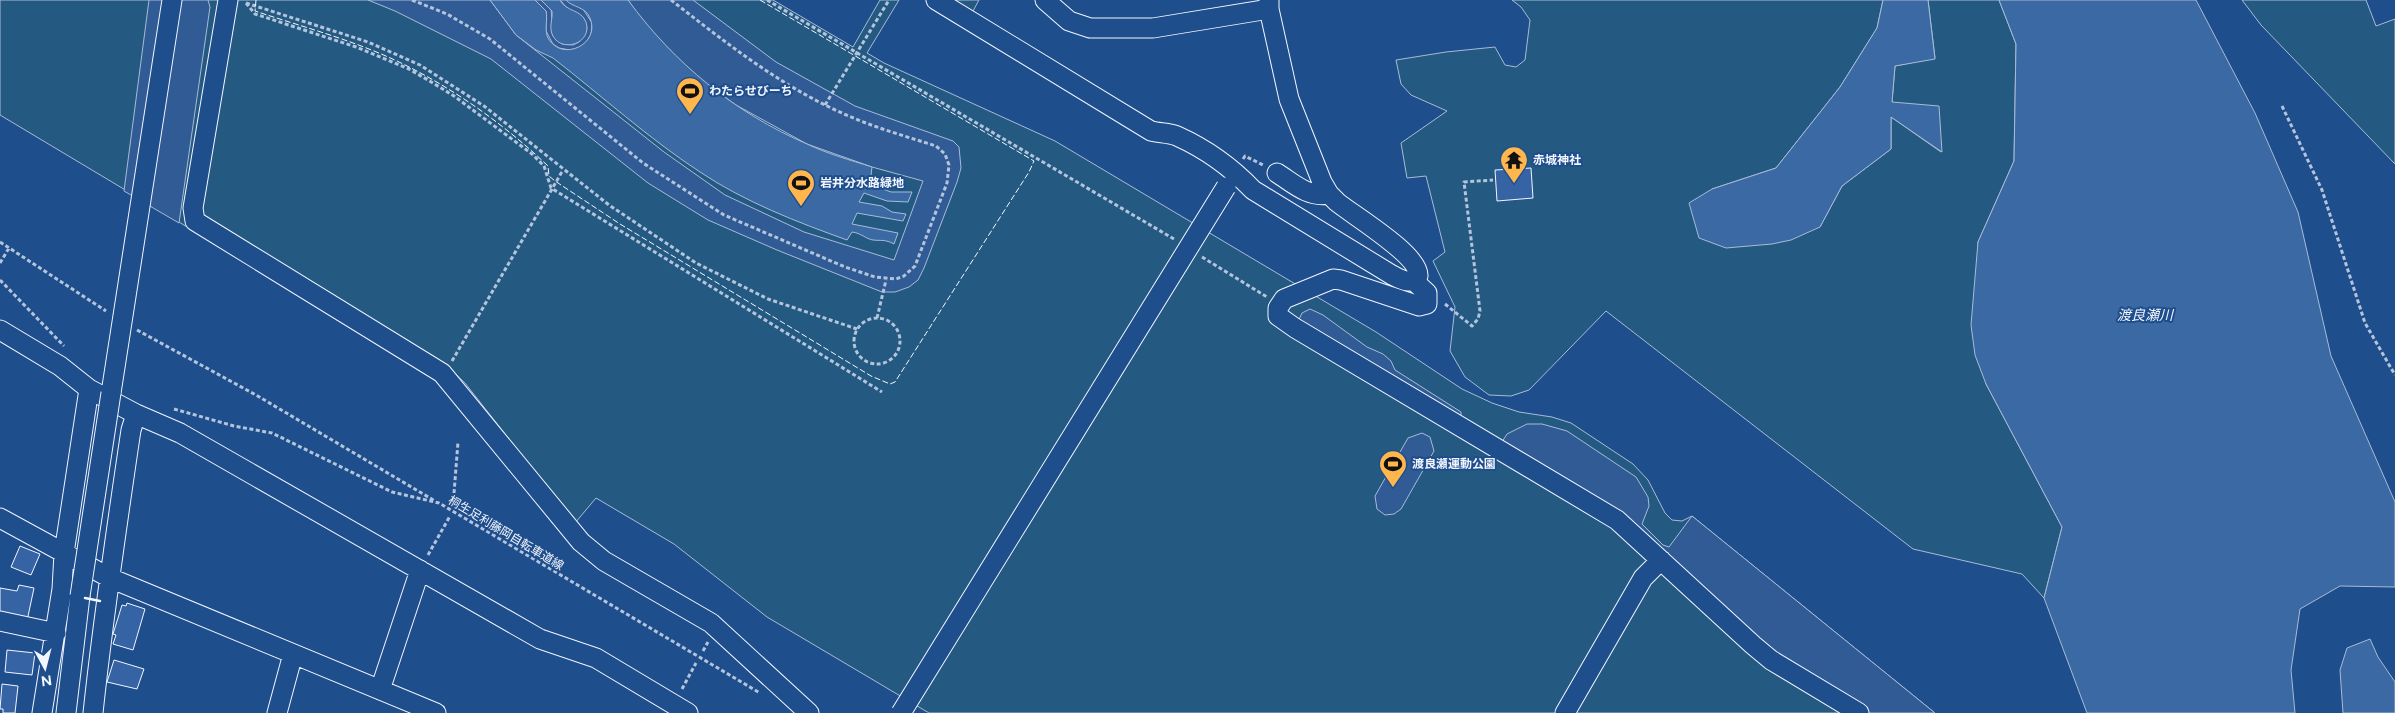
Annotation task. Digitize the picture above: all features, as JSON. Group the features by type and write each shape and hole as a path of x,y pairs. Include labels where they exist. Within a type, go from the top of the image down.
{"street":[{"path":"66,713 80,596 172,0"},
{"path":"228,0 193,208 195,222 442,373 582,542 604,561 711,623 809,713"},
{"path":"936,0 1151,131 1176,135 1216,158 1231,180 1253,190 1392,275 1420,287"},
{"path":"1045,0 1069,22 1090,28 1153,28 1269,5 1289,99 1311,157 1329,194 1345,209 1403,251 1414,263 1419,269 1420,287 1428,304 1418,306 1342,280 1333,279 1284,299 1278,308 1278,316 1284,322 1617,520 1771,660 1859,713"},
{"path":"1277,173 1306,192 1321,195 1329,194"},
{"path":"901,713 1231,180"},
{"path":"0,330 60,366 89,389 136,414 167,416 424,563 540,639 596,658 670,708 688,713"},
{"path":"42,713 56,633 62,589 64,553 89,389"},
{"path":"93,713 107,577 131,430 136,414"},
{"path":"0,518 107,577 436,713"},
{"path":"1565,713 1643,578 1661,560"},
{"path":"380,690 424,563"},
{"path":"0,621 56,633"},
{"path":"277,713 294,654"}],"path":[{"path":"228,0 246,3 368,42 420,65 484,106 609,206 660,240 730,281 768,298 857,329"},
{"path":"412,0 447,14 490,39 643,163 724,215 845,267 886,280 904,276 916,266 947,183 949,165 945,154 936,146 852,117 825,105 744,57 670,0"},
{"path":"766,0 1183,244"},
{"path":"825,105 858,54 889,0"},
{"path":"246,3 255,14 372,54 409,69 454,96 532,154 544,166 551,188 882,392"},
{"path":"2282,106 2322,190 2365,323 2395,375"},
{"path":"442,373 449,366 563,170"},
{"path":"1420,287 1472,326 1478,320 1480,310 1464,182 1493,180"},
{"path":"0,242 439,503"},
{"path":"0,263 10,248"},
{"path":"1199,255 1268,298 1278,308"},
{"path":"0,280 70,352"},
{"path":"877,318 886,280"},
{"path":"877,318 891,323 900,335 898,350 888,362 874,364 860,358 854,344 857,329 869,319 877,318"},
{"name":"桐生足利藤岡自転車道線","path":"167,416 272,434 392,492 439,503 762,694"},
{"path":"453,506 458,442"},
{"path":"424,563 450,516"},
{"path":"685,683 696,663"}],"shaded area":[{"path":"0,0 773,0 853,47 880,0 899,0 867,53 884,63 1055,141 1376,332 1462,389 1492,403 1519,412 1552,417 1571,423 1633,464 1648,480 1665,513 1672,520 1682,521 1692,516 1935,713 929,713 767,617 674,544 596,498 575,523 465,383 451,370 224,249 0,115"},
{"path":"149,0 208,0 210,7 179,223 124,191"},
{"path":"368,0 490,0 516,35 664,152 725,195 804,232 894,260 923,181 872,167 807,144 736,105 706,84 681,62 644,23 628,0 693,0 776,62 855,106 953,141 959,147 961,168 957,182 924,268 918,280 909,287 895,292 882,292 708,220 648,183 491,59 395,11"},
{"path":"535,0 541,0 551,8 553,36 562,44 573,45 579,42 587,28 583,17 567,8 560,0 566,0 583,9 592,23 591,34 587,41 581,47 570,50 559,48 553,44 546,31 546,11"},
{"path":"953,0 979,0 973,11"},
{"path":"1512,0 1883,0 1877,28 1840,87 1776,168 1712,189 1820,227 1842,186 1891,149 1891,117 1941,152 1892,102 1895,66 1935,58 1928,0 1999,0 2016,44 2014,161 1978,242 1986,384 2062,527 2044,598 2022,574 1913,549 1606,311 1529,390 1511,396 1489,395 1465,377 1450,351 1455,307 1433,261 1445,252 1426,176 1407,178 1401,143 1447,111 1411,95 1401,84 1396,60 1495,47 1505,65 1516,67 1525,60 1530,20 1521,7"},
{"path":"2242,0 2366,0 2376,26 2395,19 2395,164 2261,25"},
{"path":"1310,309 1323,315 1367,347 1383,354 1391,361 1395,370 1461,412 1461,419 1295,328 1302,313"},
{"path":"1527,424 1542,424 1567,431 1636,477 1648,497 1649,506 1642,524 1663,545 1669,547 1692,516 1935,713 1859,713 1793,672 1661,560 1498,448 1507,434"},
{"path":"1422,433 1430,437 1434,451 1401,509 1394,514 1385,515 1377,509 1375,496 1408,438"}],"water":[{"name":"わたらせびーち","path":"490,0 535,0 546,11 546,32 548,38 554,45 570,50 585,42 590,36 592,27 588,14 566,0 628,0 665,45 708,84 731,101 755,117 807,144 872,167 870,184 891,192 912,192 908,202 887,201 864,193 859,202 882,206 892,212 906,214 903,221 857,213 852,224 898,233 894,244 870,239 852,232 847,240 772,210 717,183 662,145 553,58 536,50 516,35"},
{"path":"541,0 560,0 566,7 581,15 586,22 587,30 585,36 575,44 568,45 556,40 551,31 552,11"},
{"path":"1883,0 1928,0 1935,59 1895,66 1892,102 1939,106 1942,152 1891,117 1891,149 1842,186 1820,227 1791,240 1772,244 1726,248 1699,238 1689,203 1712,189 1776,168 1840,87 1877,28"},
{"name":"渡良瀬川","path":"1999,0 2196,0 2255,113 2298,212 2331,356 2395,502 2395,587 2340,586 2300,609 2291,670 2295,713 2087,713 2044,598 2062,527 1986,384 1975,355 1971,325 1978,242 2014,161 2016,44"},
{"path":"2370,639 2378,657 2395,682 2395,713 2343,713 2340,670 2347,648"}],"building":[{"name":"赤城神社","path":"1531,168 1533,198 1497,201 1495,170"},
{"path":"20,546 40,554 31,575 11,567"},
{"path":"19,585 34,588 27,621 0,615 0,588 17,591"},
{"path":"127,603 145,609 133,650 113,644 116,635 113,634 122,605 126,606"},
{"path":"7,650 35,653 32,675 5,672"},
{"path":"114,660 144,669 137,689 107,682"},
{"path":"2,684 18,686 15,713 3,713 3,709 0,709"}],"fence":[{"path":"256,0 255,11 328,34 382,54 439,83 496,121 514,136 548,166 549,176 555,181 620,224 871,376 890,384 895,382 1029,172 1034,161 760,0"}],"wall":[{"path":"85,598 100,601"}],"place":[{"name":"わたらせびーち","path":"690,115"},
{"name":"赤城神社","path":"1514,184"},
{"name":"岩井分水路緑地","path":"801,207"},
{"name":"渡良瀬運動公園","path":"1393,488"}]}
